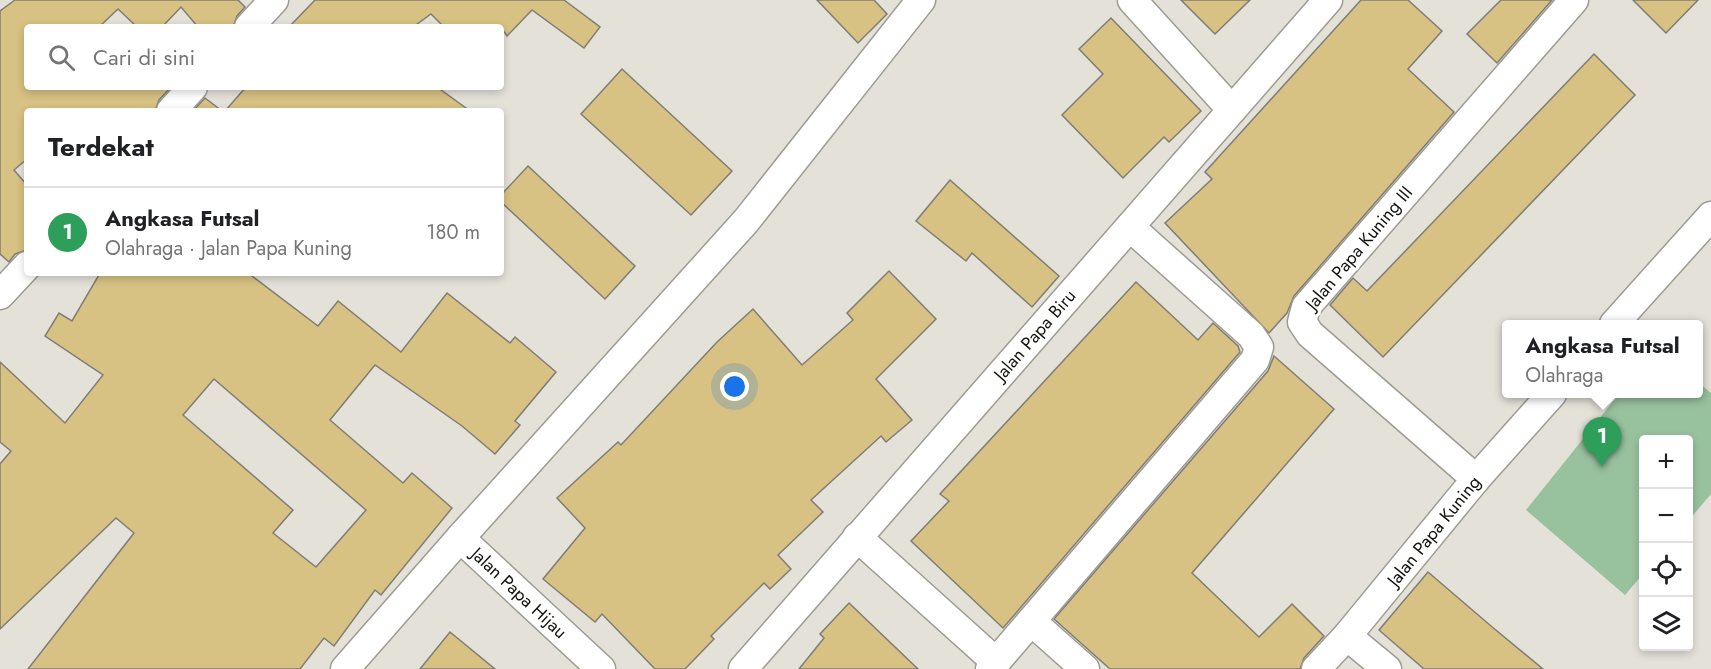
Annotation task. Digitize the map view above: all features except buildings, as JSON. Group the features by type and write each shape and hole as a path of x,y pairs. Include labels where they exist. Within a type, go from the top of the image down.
{"street":[{"path":"1131,0 1232,110"},
{"name":"Jalan Papa Biru","path":"743,669 1328,0"},
{"name":"Jalan Papa Kuning III","path":"1476,479 1310,334 1302,322 1306,307 1574,0"},
{"path":"460,537 746,221 915,2"},
{"path":"174,108 191,90"},
{"path":"1618,320 1711,216"},
{"path":"857,537 993,666 1255,360 1259,347 1251,335 1130,227"},
{"path":"0,295 24,269"},
{"name":"Jalan Papa Kuning","path":"1316,669 1347,636 1476,479 1548,398"},
{"name":"Jalan Papa Hijau","path":"345,669 460,537 601,669"},
{"path":"1031,621 1085,669"},
{"path":"1347,636 1387,669"}],"green space":[{"path":"1703,386 1711,393 1711,494 1693,515 1693,435 1639,435 1639,579 1625,595 1526,510 1616,398 1703,398"}],"place":[{"name":"Angkasa Futsal","path":"1602,467"}]}
